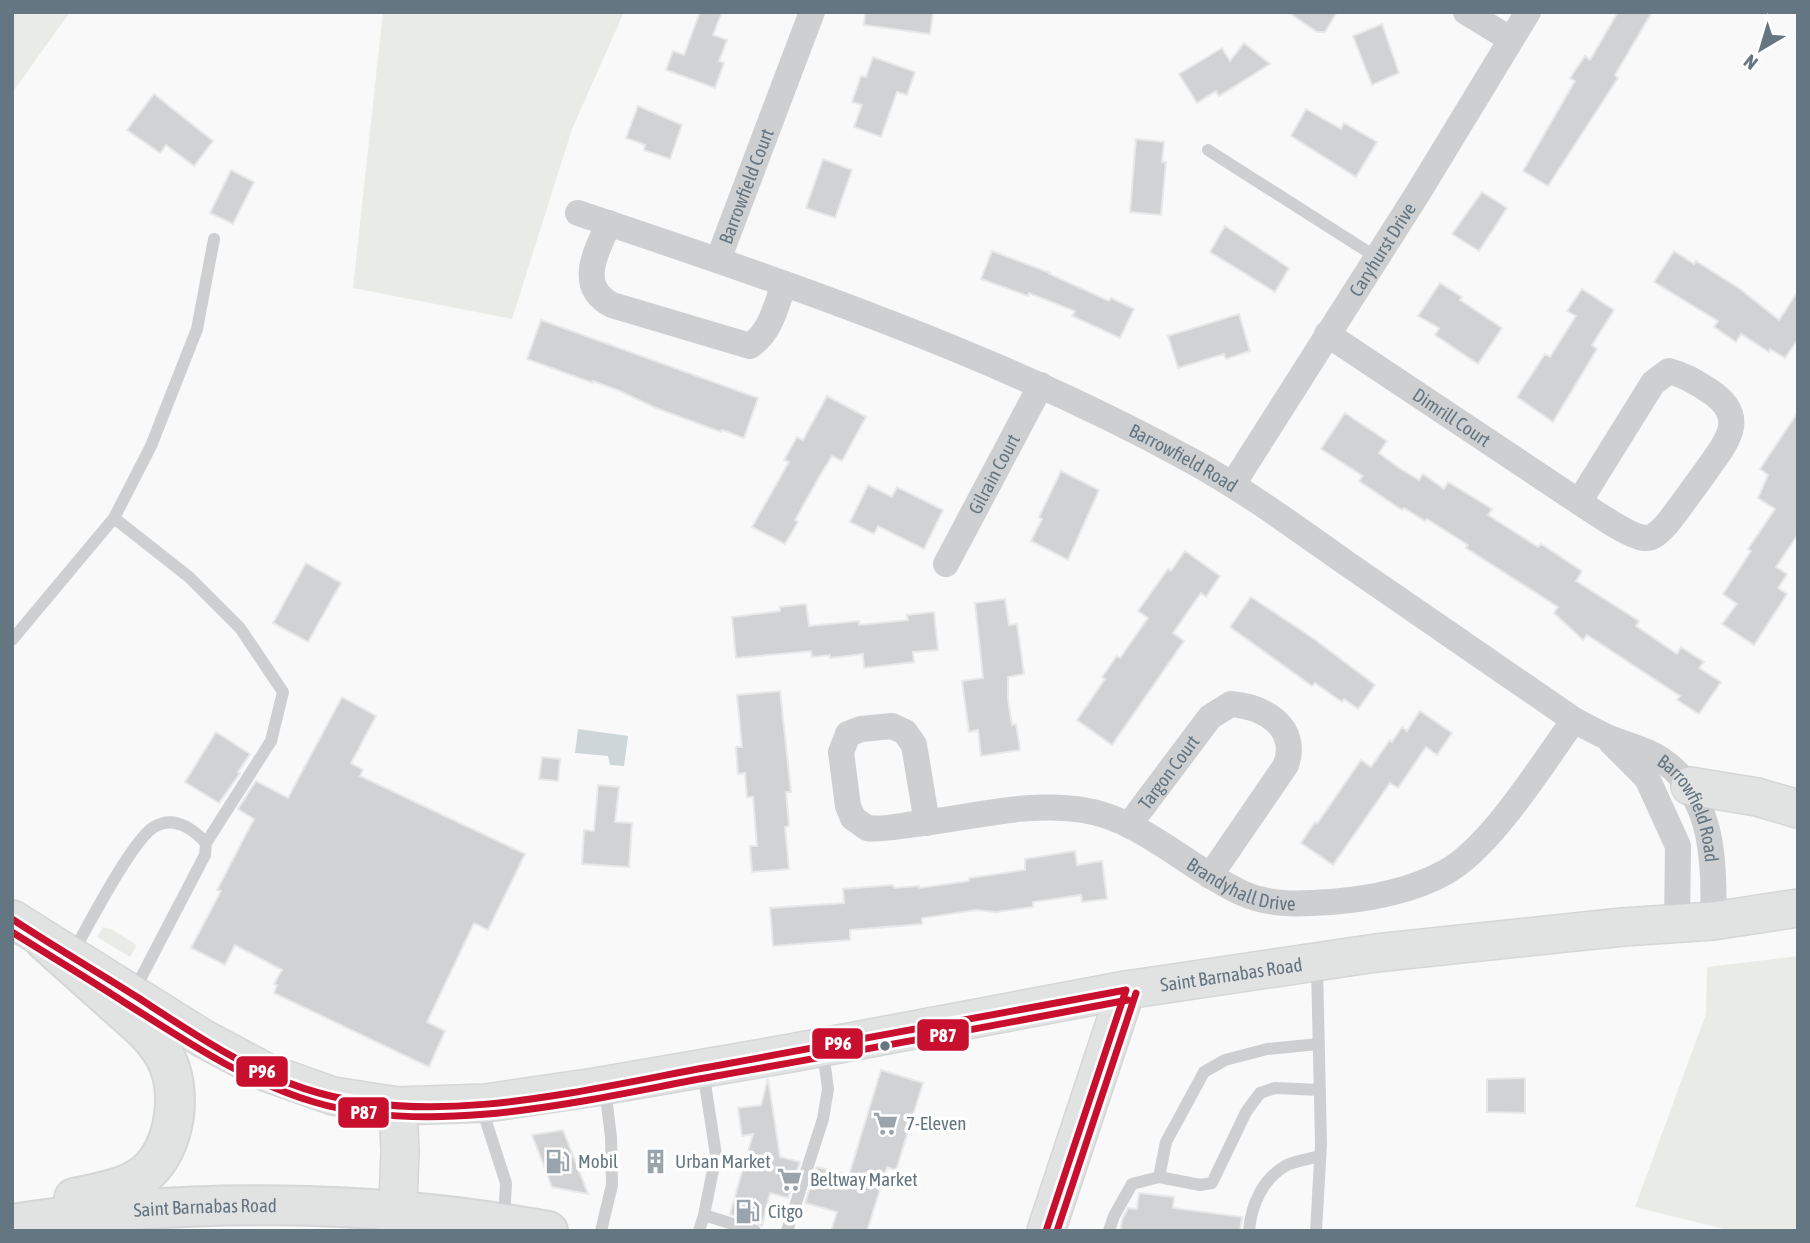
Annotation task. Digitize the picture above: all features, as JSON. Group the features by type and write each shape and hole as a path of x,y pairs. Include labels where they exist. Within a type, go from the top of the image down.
{"main road":[{"path":"1690,786 1757,797 1798,809"},
{"name":"Saint Barnabas Road","path":"12,919 205,1039 268,1073 333,1096 398,1106 480,1103 605,1085 1126,990 1376,953 1713,921 1798,908"},
{"path":"12,1214 125,1185 145,1173 160,1156 170,1133 175,1106 172,1077 165,1056 144,1029 58,948"},
{"path":"1046,1231 1126,990"},
{"path":"397,1221 400,1151 398,1106"},
{"name":"Saint Barnabas Road","path":"12,1224 69,1216 229,1205 397,1221 504,1224 548,1231"}],"street":[{"name":"Barrowfield Court","path":"578,213 718,260 812,12"},
{"path":"1466,12 1510,39"},
{"name":"Caryhurst Drive","path":"1233,484 1418,193 1528,12"},
{"path":"608,223 597,250 591,278 601,299 612,305 750,346 760,339 769,324 784,284"},
{"name":"Barrowfield Road","path":"718,260 911,330 1041,385 1152,439 1233,484 1574,720 1657,758 1690,786 1705,823 1715,873 1713,921"},
{"name":"Dimrill Court","path":"1327,334 1579,502 1644,538 1657,534 1687,499 1730,437 1730,414 1723,401 1684,375 1669,371 1653,383 1579,502"},
{"name":"Gilrain Court","path":"946,564 1041,385"},
{"name":"Targon Court","path":"1129,825 1210,717 1231,704 1258,708 1287,734 1290,752 1286,765 1210,876"},
{"name":"Brandyhall Drive","path":"927,823 914,745 905,732 892,726 861,729 848,734 841,752 848,806 853,818 871,829 927,823 1049,807 1086,810 1129,825 1210,876 1259,900 1290,904 1357,900 1397,890 1444,873 1472,851 1494,827 1574,720"},
{"name":"Barrowfield Road","path":"1605,736 1647,778 1678,846 1677,923"}],"lane":[{"path":"1208,150 1376,257"},
{"path":"12,640 114,517 151,446 197,329 214,239"},
{"path":"114,517 189,577 240,628 283,692 271,741 206,843 205,855 132,994"},
{"path":"58,948 135,847 154,827 172,822 193,829 206,843"},
{"path":"1317,962 1320,1090 1317,1231"},
{"path":"1159,1177 1166,1142 1204,1072 1224,1060 1267,1049 1319,1044"},
{"path":"787,1231 822,1119 828,1089 823,1047"},
{"path":"699,1231 716,1155 703,1068"},
{"path":"601,1231 612,1185 611,1137 605,1085"},
{"path":"1108,1231 1132,1184 1159,1177 1200,1185 1212,1183 1246,1112 1260,1093 1275,1088 1320,1090"},
{"path":"480,1103 506,1183 504,1224"},
{"path":"1249,1231 1256,1199 1269,1181 1289,1164 1320,1156"},
{"path":"704,1215 755,1231"}],"shaded area":[{"path":"12,12 70,12 12,93"},
{"path":"383,12 624,12 572,129 512,319 353,288"},
{"path":"578,729 628,736 624,766 610,765 608,756 575,753"},
{"path":"103,927 135,944 130,957 97,937"},
{"path":"1798,956 1798,1231 1732,1231 1635,1207 1706,1014 1707,967"}],"building":[{"path":"700,12 722,12 713,35 727,40 719,61 724,63 715,88 666,70 673,51 684,55"},
{"path":"865,12 933,12 930,34 864,25"},
{"path":"1288,12 1337,12 1325,32 1317,32"},
{"path":"1618,12 1652,12 1615,75 1618,78 1548,186 1523,171 1575,81 1570,78 1585,56 1590,60"},
{"path":"1382,24 1399,73 1372,85 1353,36"},
{"path":"1244,43 1270,64 1219,96 1216,91 1197,103 1179,74 1222,48 1230,61"},
{"path":"873,57 915,72 907,95 897,92 881,137 854,127 862,105 852,102 861,76 866,77"},
{"path":"154,94 213,141 194,166 166,145 160,153 127,130"},
{"path":"638,106 682,125 670,159 644,150 645,145 626,138"},
{"path":"1306,109 1341,129 1344,123 1377,142 1356,177 1291,136"},
{"path":"1136,139 1164,142 1162,162 1166,162 1161,215 1130,212"},
{"path":"823,159 852,170 835,218 806,208"},
{"path":"231,170 254,182 233,224 210,213"},
{"path":"1482,192 1507,208 1479,251 1452,234"},
{"path":"1225,226 1289,268 1275,292 1210,252"},
{"path":"992,251 1134,309 1120,338 1072,316 1075,311 1029,293 1028,296 981,279"},
{"path":"1674,251 1694,264 1696,261 1740,289 1779,320 1798,291 1798,339 1785,358 1770,349 1769,352 1741,334 1736,342 1714,327 1718,321 1654,282"},
{"path":"1440,283 1502,328 1478,364 1435,335 1439,328 1418,316"},
{"path":"1582,289 1614,310 1592,345 1597,349 1553,422 1517,397 1545,354 1550,357 1576,316 1567,311"},
{"path":"1239,314 1250,351 1226,359 1224,354 1178,368 1168,336"},
{"path":"541,320 758,398 744,438 722,430 721,432 656,408 620,391 527,359"},
{"path":"827,396 866,417 842,461 832,456 795,520 798,522 785,544 752,527 789,462 784,460 797,437 803,440"},
{"path":"1798,412 1798,534 1776,567 1787,574 1778,588 1787,594 1754,645 1722,624 1737,604 1723,594 1751,551 1748,549 1775,509 1758,498 1768,475 1760,469"},
{"path":"1345,413 1387,441 1379,453 1399,468 1419,480 1423,474 1444,489 1448,482 1492,509 1488,515 1538,547 1541,544 1582,571 1576,581 1639,621 1636,626 1677,654 1681,647 1704,662 1699,668 1721,682 1699,714 1677,700 1680,696 1598,642 1587,635 1583,640 1554,613 1558,607 1466,548 1468,545 1427,519 1425,521 1404,508 1402,510 1359,481 1363,476 1321,449"},
{"path":"1061,471 1099,490 1068,560 1031,541 1042,519 1039,517"},
{"path":"868,485 892,497 897,487 943,510 924,549 878,526 874,534 850,522"},
{"path":"1185,551 1220,576 1206,597 1201,593 1173,633 1184,641 1112,745 1077,720 1105,679 1102,677 1117,656 1120,658 1148,618 1138,611 1168,569 1171,571"},
{"path":"306,563 341,583 308,642 273,623"},
{"path":"1251,597 1314,639 1375,685 1358,709 1344,699 1342,702 1315,683 1312,686 1230,627"},
{"path":"1005,599 1009,625 1017,624 1024,674 1008,677 1012,725 1016,724 1020,750 981,756 978,730 969,732 962,681 983,678 975,603"},
{"path":"806,604 809,626 908,620 907,615 934,612 938,650 913,652 914,662 864,668 863,654 812,657 811,651 736,658 732,617 780,611 780,607"},
{"path":"780,691 791,792 786,792 789,826 785,827 789,869 752,872 750,846 757,846 753,797 747,797 745,773 738,774 736,747 742,747 737,695"},
{"path":"342,697 376,716 351,763 363,770 360,776 525,854 488,930 474,923 427,1022 445,1031 429,1067 274,993 277,985 274,984 282,970 235,945 225,965 191,948 254,819 238,809 256,781 288,798"},
{"path":"1420,711 1452,733 1437,755 1426,747 1398,788 1390,783 1333,865 1301,843 1361,760 1371,767 1390,740 1392,742 1402,727 1407,731"},
{"path":"216,732 250,754 219,803 185,782"},
{"path":"542,757 560,759 558,781 539,779"},
{"path":"598,785 619,787 615,822 632,823 629,867 582,864 584,830 594,831"},
{"path":"1075,851 1077,865 1102,861 1107,899 1082,902 1081,895 1033,902 1033,907 996,912 976,910 922,918 922,924 850,930 850,940 773,946 770,908 844,903 843,889 893,885 894,888 920,888 969,881 969,878 1025,870 1025,859"},
{"path":"881,1070 923,1083 896,1170 887,1167 867,1231 831,1231 837,1212 805,1203 817,1167 849,1175"},
{"path":"1525,1078 1525,1113 1487,1112 1487,1079"},
{"path":"768,1079 780,1157 800,1162 788,1198 770,1193 762,1226 730,1214 753,1134 742,1136 738,1108 761,1105"},
{"name":"Mobil","path":"563,1130 588,1194 552,1187 532,1135"},
{"path":"1139,1193 1174,1197 1173,1208 1242,1217 1240,1231 1120,1231 1128,1208 1137,1209"}],"transit line":[{"name":"P96","path":"12,919 202,1039 271,1076 319,1093 367,1103 416,1107 466,1106 568,1093 1126,990"},
{"name":"P87","path":"12,932 194,1046 264,1083 314,1102 362,1112 411,1117 463,1116 567,1104 1128,1000"},
{"name":"P96","path":"1046,1231 1126,990"},
{"name":"P87","path":"1057,1231 1136,993"}],"place":[{"name":"7-Eleven","path":"886,1123"},
{"name":"Mobil","path":"558,1161"},
{"name":"Urban Market","path":"655,1161"},
{"name":"Beltway Market","path":"790,1179"},
{"name":"Citgo","path":"748,1211"}]}
